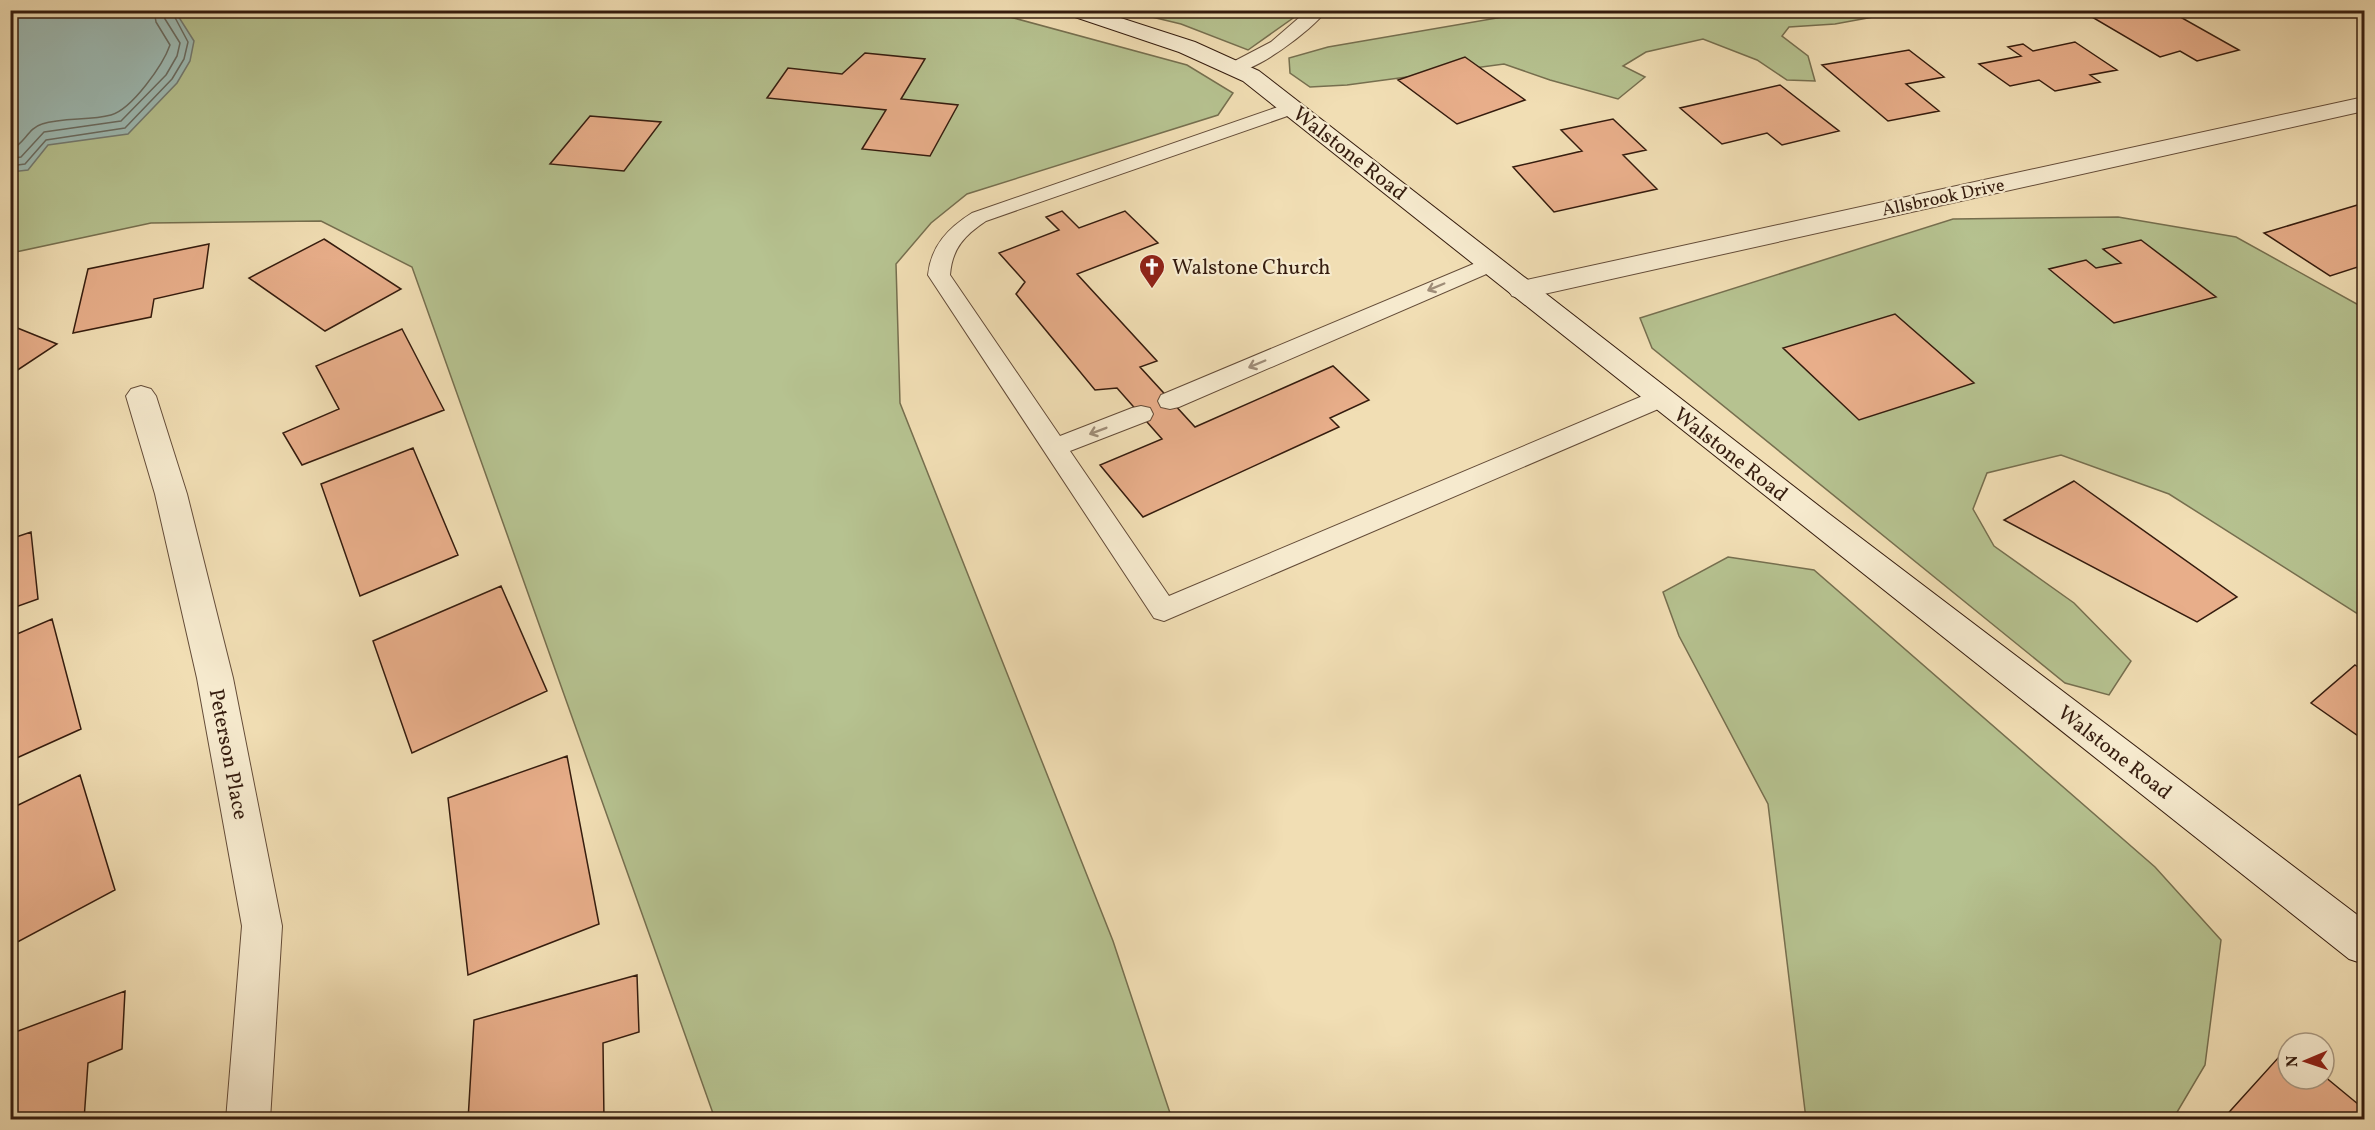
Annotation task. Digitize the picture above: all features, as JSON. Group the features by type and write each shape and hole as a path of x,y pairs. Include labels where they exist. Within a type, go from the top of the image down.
{"street":[{"name":"Walstone Road","path":"1073,10 1187,47 1251,76 1660,398 2364,945"},
{"name":"Allsbrook Drive","path":"1522,290 2364,104"},
{"name":"Peterson Place","path":"141,396 171,494 215,678 262,926 248,1119"}],"lane":[{"path":"1235,68 1277,46 1319,10"},
{"path":"1292,108 980,217 960,228 946,243 939,262 939,275 1164,610 1660,398"},
{"path":"1170,401 1490,264"},
{"path":"1055,447 1141,414"}],"green space":[{"path":"10,11 988,11 1187,65 1233,93 1218,115 967,194 931,223 896,264 900,403 1113,941 1172,1119 715,1119 412,267 321,221 151,223 11,253"},
{"path":"1127,11 1303,11 1248,50 1181,24"},
{"path":"1537,11 1906,11 1835,24 1789,27 1782,36 1808,56 1815,81 1787,80 1757,60 1703,39 1646,52 1623,66 1645,77 1618,99 1504,64 1347,85 1310,87 1290,73 1289,58 1328,47"},
{"path":"2118,217 2236,237 2364,308 2364,618 2169,494 2061,455 1987,473 1973,509 1994,546 2074,603 2131,661 2109,695 2065,683 1652,348 1640,318 1953,219"},
{"path":"1728,557 1814,570 2155,867 2221,940 2205,1065 2173,1119 1806,1119 1768,804 1679,636 1663,592"}],"water":[{"path":"10,11 175,11 194,41 190,61 177,83 128,134 48,145 28,170 11,172"}],"building":[{"path":"2080,10 2168,10 2239,50 2197,61 2180,51 2160,57"},
{"path":"2075,42 2117,70 2090,75 2100,82 2055,91 2039,80 2010,86 1979,64 2021,56 2008,47 2023,44 2033,51"},
{"path":"1909,50 1944,77 1906,84 1939,111 1888,121 1822,65"},
{"path":"865,53 925,59 901,99 958,105 930,156 862,149 886,110 767,98 788,68 842,74"},
{"path":"1465,57 1525,100 1457,124 1398,80"},
{"path":"1780,85 1839,131 1782,145 1767,133 1722,144 1680,108"},
{"path":"590,116 661,122 624,171 550,164"},
{"path":"1613,119 1646,150 1623,155 1657,189 1554,212 1513,167 1582,151 1561,130"},
{"path":"2364,203 2364,265 2330,276 2264,233"},
{"path":"1062,211 1079,228 1125,211 1158,243 1077,274 1157,361 1140,367 1195,427 1333,366 1369,400 1330,418 1339,427 1143,517 1100,465 1162,439 1117,388 1095,390 1016,294 1025,282 999,253 1059,230 1046,217"},
{"path":"324,239 401,289 325,331 249,278"},
{"path":"2141,240 2216,297 2114,323 2049,269 2086,260 2096,268 2121,263 2103,249"},
{"path":"209,244 203,288 154,299 151,317 73,333 88,269"},
{"path":"1895,314 1974,383 1859,420 1783,348"},
{"path":"10,325 57,344 10,375"},
{"path":"402,329 444,410 302,465 283,433 339,409 316,366"},
{"path":"413,448 458,555 360,596 321,484"},
{"path":"2074,481 2237,597 2197,622 2004,520"},
{"path":"31,532 38,599 10,609 10,539"},
{"path":"501,586 547,691 412,753 373,641"},
{"path":"52,619 81,729 10,761 10,637"},
{"path":"2355,665 2364,671 2364,740 2311,703"},
{"path":"567,756 599,924 468,975 448,798"},
{"path":"80,775 115,890 10,946 10,809"},
{"path":"637,975 639,1032 603,1043 604,1120 468,1120 474,1020"},
{"path":"125,991 122,1049 88,1063 84,1120 10,1120 10,1034"},
{"path":"2276,1060 2276,1091 2336,1091 2336,1086 2364,1109 2364,1120 2222,1120"}],"place":[{"name":"Walstone Church","path":"1152,290"}]}
